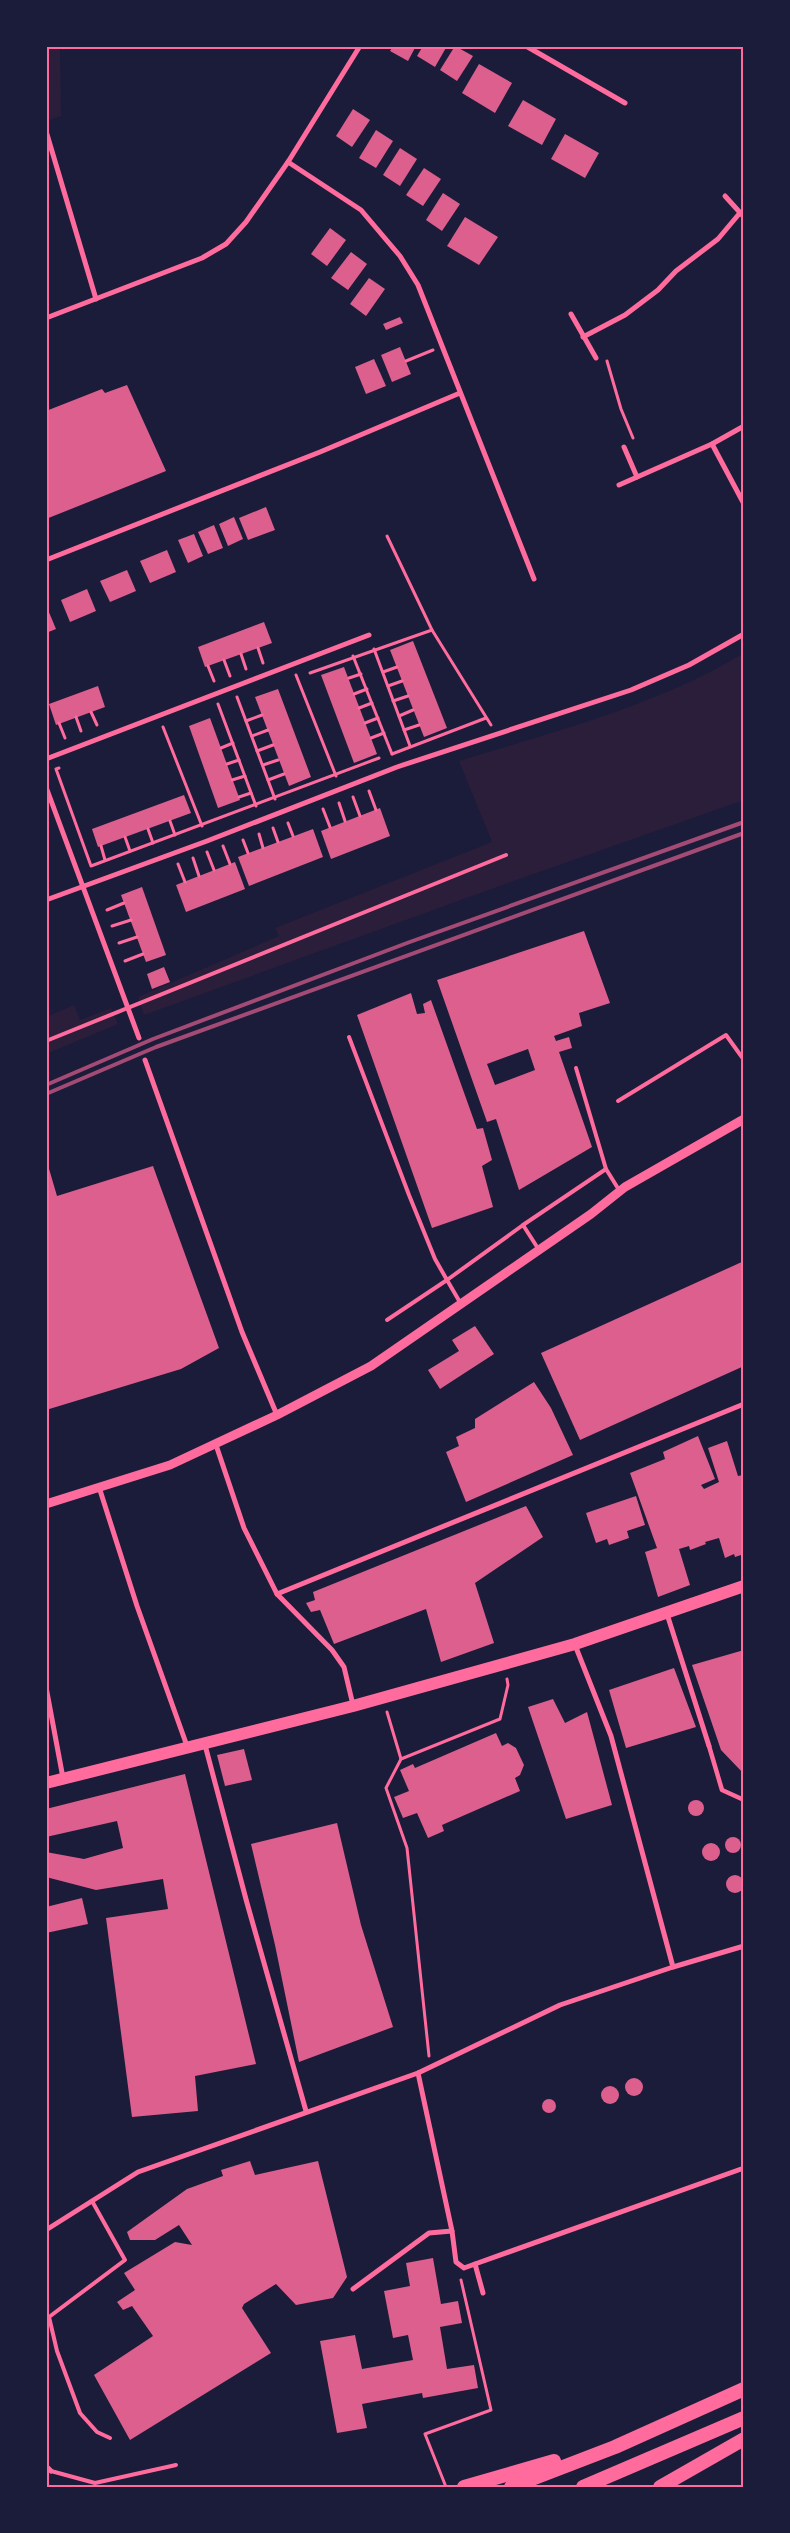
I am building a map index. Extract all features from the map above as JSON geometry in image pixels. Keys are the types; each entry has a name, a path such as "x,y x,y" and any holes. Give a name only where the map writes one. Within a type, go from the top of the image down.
{"highway":[{"path":"511,2487 640,2436 744,2389"},
{"path":"583,2487 744,2418"},
{"path":"464,2487 640,2436"},
{"path":"660,2487 744,2439"}],"main road":[{"path":"46,1783 187,1746 353,1706 502,1665 575,1644 744,1586"}],"street":[{"path":"46,318 202,258 226,244 246,222 288,162 360,46"},
{"path":"526,46 626,103"},
{"path":"46,131 96,299"},
{"path":"288,162 361,210 400,256 418,285 534,579"},
{"path":"584,336 626,315 658,290 676,271 718,239 742,216 725,196"},
{"path":"571,314 596,358"},
{"path":"46,560 320,452 460,393"},
{"path":"619,485 712,444 744,426"},
{"path":"712,444 744,504"},
{"path":"624,447 638,477"},
{"path":"46,900 207,841 415,760 631,690 689,665 744,634"},
{"path":"46,759 159,714 369,635"},
{"path":"46,788 139,1038"},
{"path":"146,1060 242,1332 277,1415"},
{"path":"46,1504 170,1465 277,1415 371,1366 620,1192 744,1119"},
{"path":"277,1594 744,1404"},
{"path":"216,1444 244,1528 277,1594 332,1650 344,1667 353,1706"},
{"path":"99,1487 137,1606 187,1746"},
{"path":"666,1614 722,1790 744,1800"},
{"path":"575,1644 611,1736 673,1967"},
{"path":"46,1687 64,1779"},
{"path":"204,1742 306,2111"},
{"path":"46,2230 138,2172 306,2111 418,2073 560,2005 673,1967 744,1946"},
{"path":"418,2073 452,2231 456,2262 464,2268 744,2168"},
{"path":"353,2289 429,2233 452,2231"},
{"path":"475,2264 483,2292"},
{"path":"46,2466 51,2470"}],"lane":[{"path":"46,1041 506,855"},
{"path":"618,1102 726,1035 744,1060"},
{"path":"349,1037 435,1259 462,1304"},
{"path":"576,1068 606,1169 620,1192"},
{"path":"387,1320 606,1169"},
{"path":"523,1225 539,1250"},
{"path":"92,2201 126,2260 49,2317 57,2351 80,2413 97,2432 110,2438"},
{"path":"51,2470 95,2482 176,2464"}],"path":[{"path":"406,361 442,346"},
{"path":"596,358 604,354 612,373 621,409 634,442 624,447"},
{"path":"387,536 432,630 496,734"},
{"path":"289,681 374,649 432,630"},
{"path":"369,635 415,760"},
{"path":"348,644 397,767"},
{"path":"258,648 263,663"},
{"path":"241,654 246,669"},
{"path":"224,660 230,676"},
{"path":"292,665 341,789"},
{"path":"208,666 214,681"},
{"path":"383,672 397,667"},
{"path":"349,678 361,674"},
{"path":"388,686 402,681"},
{"path":"234,687 280,812"},
{"path":"354,694 367,690"},
{"path":"215,694 261,820"},
{"path":"232,702 247,696"},
{"path":"393,701 408,696"},
{"path":"359,708 372,703"},
{"path":"210,710 226,704"},
{"path":"399,716 413,710"},
{"path":"91,712 97,725"},
{"path":"159,714 207,841"},
{"path":"246,721 262,715"},
{"path":"76,717 81,731"},
{"path":"365,723 378,718"},
{"path":"65,766 56,769 91,866 486,718"},
{"path":"59,724 65,738"},
{"path":"155,731 173,724"},
{"path":"404,730 419,725"},
{"path":"252,736 268,730"},
{"path":"371,738 384,733"},
{"path":"221,748 233,744"},
{"path":"257,751 273,745"},
{"path":"227,764 239,760"},
{"path":"263,765 278,760"},
{"path":"268,780 284,774"},
{"path":"232,780 245,776"},
{"path":"314,812 378,788"},
{"path":"369,791 376,810"},
{"path":"239,797 251,793"},
{"path":"353,797 360,816"},
{"path":"338,803 345,821"},
{"path":"323,808 330,827"},
{"path":"236,841 296,818"},
{"path":"170,821 175,835"},
{"path":"287,822 293,836"},
{"path":"273,827 278,842"},
{"path":"148,829 153,843"},
{"path":"258,833 263,848"},
{"path":"125,837 130,851"},
{"path":"243,838 248,853"},
{"path":"169,866 230,843"},
{"path":"101,846 105,860"},
{"path":"223,846 230,864"},
{"path":"207,852 214,870"},
{"path":"193,857 199,876"},
{"path":"178,863 185,882"},
{"path":"103,901 128,970"},
{"path":"107,910 124,903"},
{"path":"112,926 130,920"},
{"path":"119,943 137,937"},
{"path":"125,961 143,954"},
{"path":"432,2066 426,2044 407,1848 386,1788 401,1759 500,1719 508,1685 502,1665"},
{"path":"400,1693 404,1706 387,1712 401,1759"},
{"path":"446,2487 425,2434 491,2410 456,2262"}],"shaded area":[{"path":"46,46 60,46 61,116 46,121"},
{"path":"744,653 744,800 144,1015 138,997 279,936 275,928 492,842 459,761 569,728 641,703 710,672"},
{"path":"74,1005 80,1020 111,1008 118,1024 46,1054 46,1017"}],"building":[{"path":"393,46 416,46 408,61 390,51"},
{"path":"423,46 447,46 435,67 417,56"},
{"path":"455,46 473,56 457,81 440,70"},
{"path":"479,64 512,83 495,113 462,93"},
{"path":"523,100 556,119 542,145 508,126"},
{"path":"353,109 370,120 352,147 336,136"},
{"path":"376,130 393,141 376,168 359,158"},
{"path":"565,134 599,153 585,178 551,159"},
{"path":"400,148 417,159 400,186 383,175"},
{"path":"424,168 441,179 423,206 406,195"},
{"path":"443,193 460,204 442,231 426,220"},
{"path":"465,217 498,237 479,265 447,246"},
{"path":"330,228 346,240 327,266 311,254"},
{"path":"351,252 367,264 348,290 331,278"},
{"path":"369,278 385,289 366,316 350,304"},
{"path":"400,317 403,323 386,330 383,324"},
{"path":"400,347 411,374 392,382 381,355"},
{"path":"374,359 386,386 366,394 355,367"},
{"path":"127,385 166,471 46,519 46,411 102,389 105,393"},
{"path":"266,507 275,530 248,540 239,518"},
{"path":"234,517 243,539 228,546 219,524"},
{"path":"214,525 223,548 208,554 198,532"},
{"path":"194,534 203,556 188,563 178,540"},
{"path":"167,550 176,572 150,583 140,561"},
{"path":"127,570 136,591 110,602 100,581"},
{"path":"87,589 96,611 70,622 61,600"},
{"path":"46,605 56,629 46,633"},
{"path":"264,622 272,643 205,667 198,647"},
{"path":"413,641 447,728 424,737 390,650"},
{"path":"344,667 377,754 354,763 321,675"},
{"path":"98,686 105,707 56,725 49,704"},
{"path":"278,689 311,777 289,786 255,697"},
{"path":"210,718 240,800 218,808 189,726"},
{"path":"184,795 191,813 98,847 92,829"},
{"path":"380,808 390,836 331,859 321,831"},
{"path":"313,829 323,857 249,886 238,857"},
{"path":"235,862 245,889 186,912 176,885"},
{"path":"142,887 166,955 146,962 121,895"},
{"path":"584,931 610,1003 579,1013 582,1026 554,1036 556,1041 569,1037 572,1048 559,1052 592,1147 519,1190 496,1119 487,1122 437,980","holes":["528,1049 535,1070 495,1085 487,1064"]},
{"path":"164,967 170,982 152,989 147,974"},
{"path":"411,993 417,1014 425,1013 423,1004 431,1000 477,1129 483,1128 492,1160 482,1166 493,1207 432,1228 357,1015"},
{"path":"47,1162 57,1196 153,1166 219,1348 181,1369 46,1410"},
{"path":"744,1261 744,1366 580,1440 541,1353"},
{"path":"475,1326 494,1354 440,1389 428,1370 459,1351 452,1340"},
{"path":"534,1382 551,1408 573,1455 466,1502 446,1452 459,1446 456,1437 475,1428 475,1419"},
{"path":"698,1436 715,1479 701,1485 704,1489 719,1482 708,1448 727,1441 738,1476 743,1475 744,1554 735,1557 734,1554 725,1558 719,1538 705,1542 706,1544 690,1550 689,1546 679,1549 690,1585 658,1597 645,1552 657,1548 630,1473 665,1459 663,1452"},
{"path":"636,1496 645,1525 627,1531 629,1538 609,1545 607,1539 596,1543 586,1513"},
{"path":"526,1506 543,1537 475,1583 494,1643 441,1662 426,1609 334,1644 320,1610 311,1612 306,1603 315,1600 313,1592"},
{"path":"744,1650 744,1774 721,1750 692,1665"},
{"path":"674,1668 696,1727 626,1748 609,1690"},
{"path":"553,1699 565,1723 587,1712 612,1805 566,1819 528,1707"},
{"path":"496,1733 502,1746 508,1743 516,1748 524,1765 520,1775 515,1778 520,1791 442,1825 444,1831 428,1838 417,1813 403,1818 394,1797 409,1791 400,1770 413,1764 415,1768"},
{"path":"244,1749 252,1780 225,1786 217,1755"},
{"path":"185,1774 256,2064 195,2076 198,2111 132,2117 106,1918 168,1909 163,1879 96,1890 46,1877 46,1852 84,1859 123,1848 117,1821 46,1837 46,1809"},
{"path":"696,1800 702,1802 704,1808 702,1814 696,1816 690,1814 688,1808 690,1802"},
{"path":"337,1823 361,1925 393,2027 299,2062 275,1945 251,1844"},
{"path":"733,1837 739,1839 741,1845 739,1851 733,1853 727,1851 725,1845 727,1839"},
{"path":"707,1843 715,1843 720,1848 718,1859 707,1861 702,1856 702,1848"},
{"path":"735,1875 741,1878 744,1884 741,1890 735,1893 729,1890 726,1884 729,1878"},
{"path":"82,1898 88,1924 46,1933 46,1907"},
{"path":"630,2078 638,2078 643,2083 641,2094 630,2096 625,2091 625,2083"},
{"path":"606,2086 614,2086 619,2091 617,2102 606,2104 601,2099 601,2091"},
{"path":"546,2099 552,2099 556,2106 552,2113 546,2113 542,2109 542,2103"},
{"path":"250,2161 255,2175 318,2161 347,2277 333,2298 296,2305 276,2284 244,2304 242,2308 271,2353 130,2440 94,2375 153,2336 132,2306 123,2310 117,2302 135,2290 124,2273 175,2242 192,2245 179,2225 155,2240 130,2240 127,2232 187,2189 223,2176 221,2170"},
{"path":"433,2258 441,2304 458,2301 462,2323 440,2327 447,2369 474,2365 478,2388 423,2398 422,2393 362,2404 367,2428 337,2433 320,2341 355,2335 362,2369 413,2360 408,2335 393,2338 384,2291 410,2286 406,2263"}],"railway":[{"path":"46,1085 153,1039 407,943 744,822"},
{"path":"46,1094 156,1047 744,833"}]}
